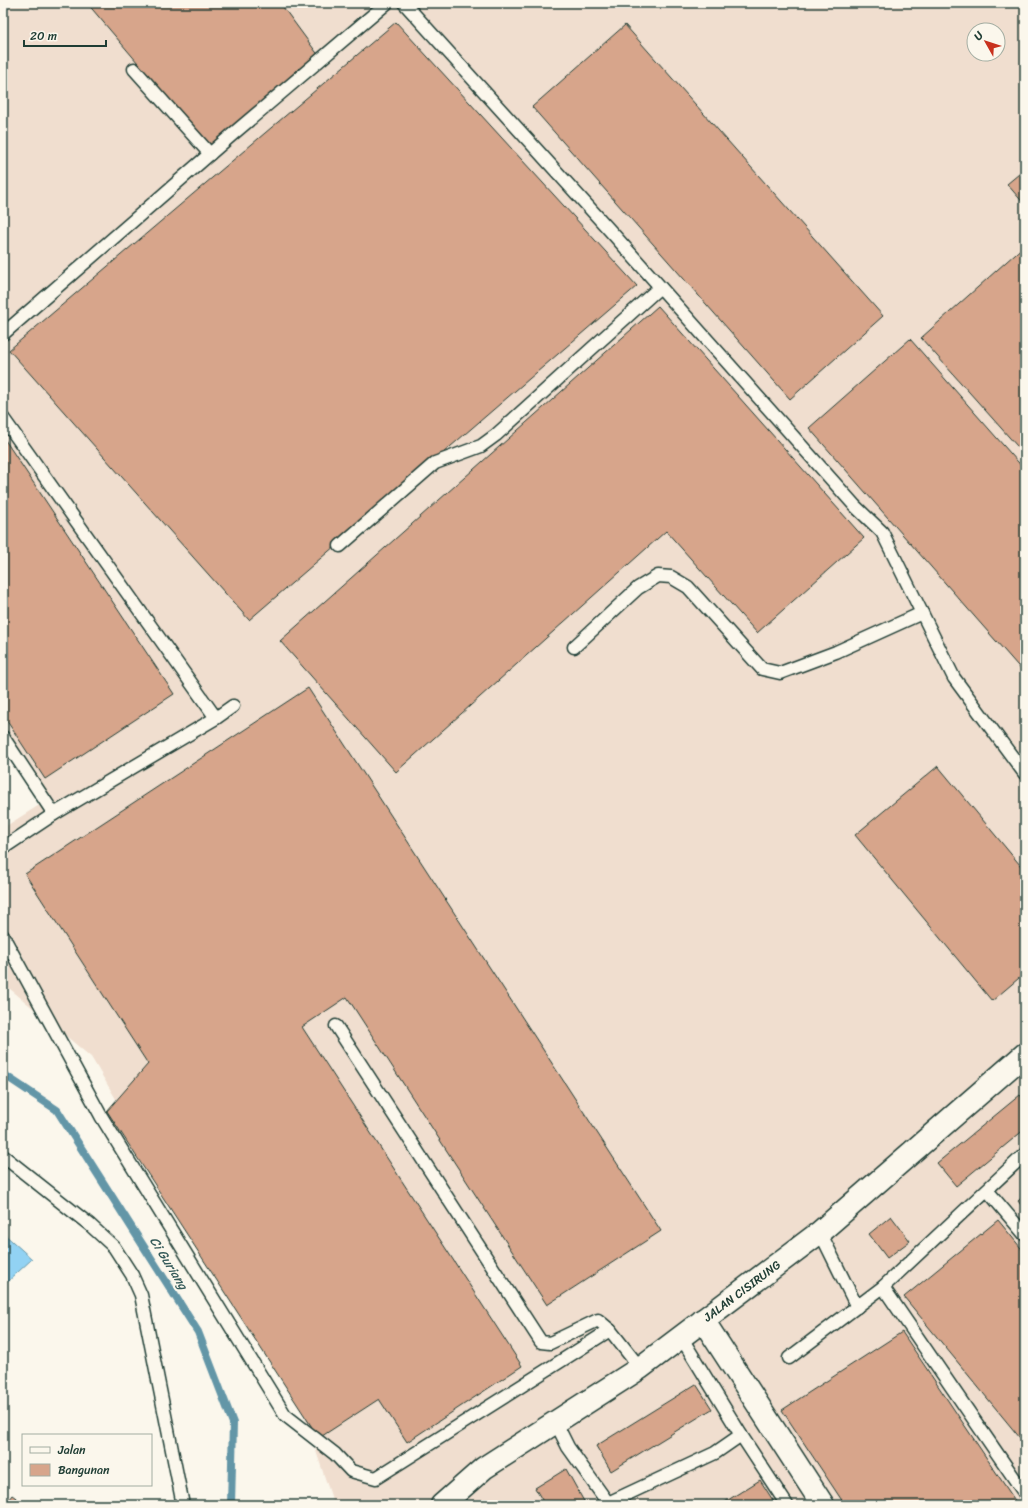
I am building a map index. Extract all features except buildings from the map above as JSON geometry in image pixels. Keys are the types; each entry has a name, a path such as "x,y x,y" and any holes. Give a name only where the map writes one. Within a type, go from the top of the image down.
{"main road":[{"name":"JALAN CISIRUNG","path":"442,1505 484,1468 555,1421 640,1368 820,1232 1025,1054"},
{"path":"703,1320 823,1505"}],"lane":[{"path":"3,334 387,3"},
{"path":"404,3 515,124 855,506 882,532 954,678 1025,774"},
{"path":"134,70 210,154"},
{"path":"340,546 435,463 482,446 496,435 660,287"},
{"path":"3,418 216,718"},
{"path":"574,647 638,588 658,576 671,577 688,587 762,669 780,673 836,652 922,613"},
{"path":"3,848 54,814 216,718 233,706"},
{"path":"3,737 54,814"},
{"path":"3,936 101,1116 285,1415 317,1442 336,1454 351,1471 376,1478 610,1330"},
{"path":"336,1026 541,1342 550,1343 598,1320 610,1330 640,1368"},
{"path":"789,1358 883,1288 1025,1154"},
{"path":"3,1156 95,1229 114,1247 132,1275 141,1294 183,1505"},
{"path":"987,1190 1025,1235"},
{"path":"820,1232 857,1307"},
{"path":"883,1288 1025,1494"},
{"path":"681,1337 741,1435 787,1505"},
{"path":"555,1421 568,1447 608,1504 715,1454 741,1435"}],"shaded area":[{"path":"3,3 1025,3 1025,1505 334,1505 304,1415 91,1057 3,983 3,828 41,804 3,741"}],"water":[{"path":"3,1233 32,1259 3,1286"}],"waterway":[{"name":"Ci Guriang","path":"3,1074 57,1110 198,1332 233,1423 231,1505"}]}
